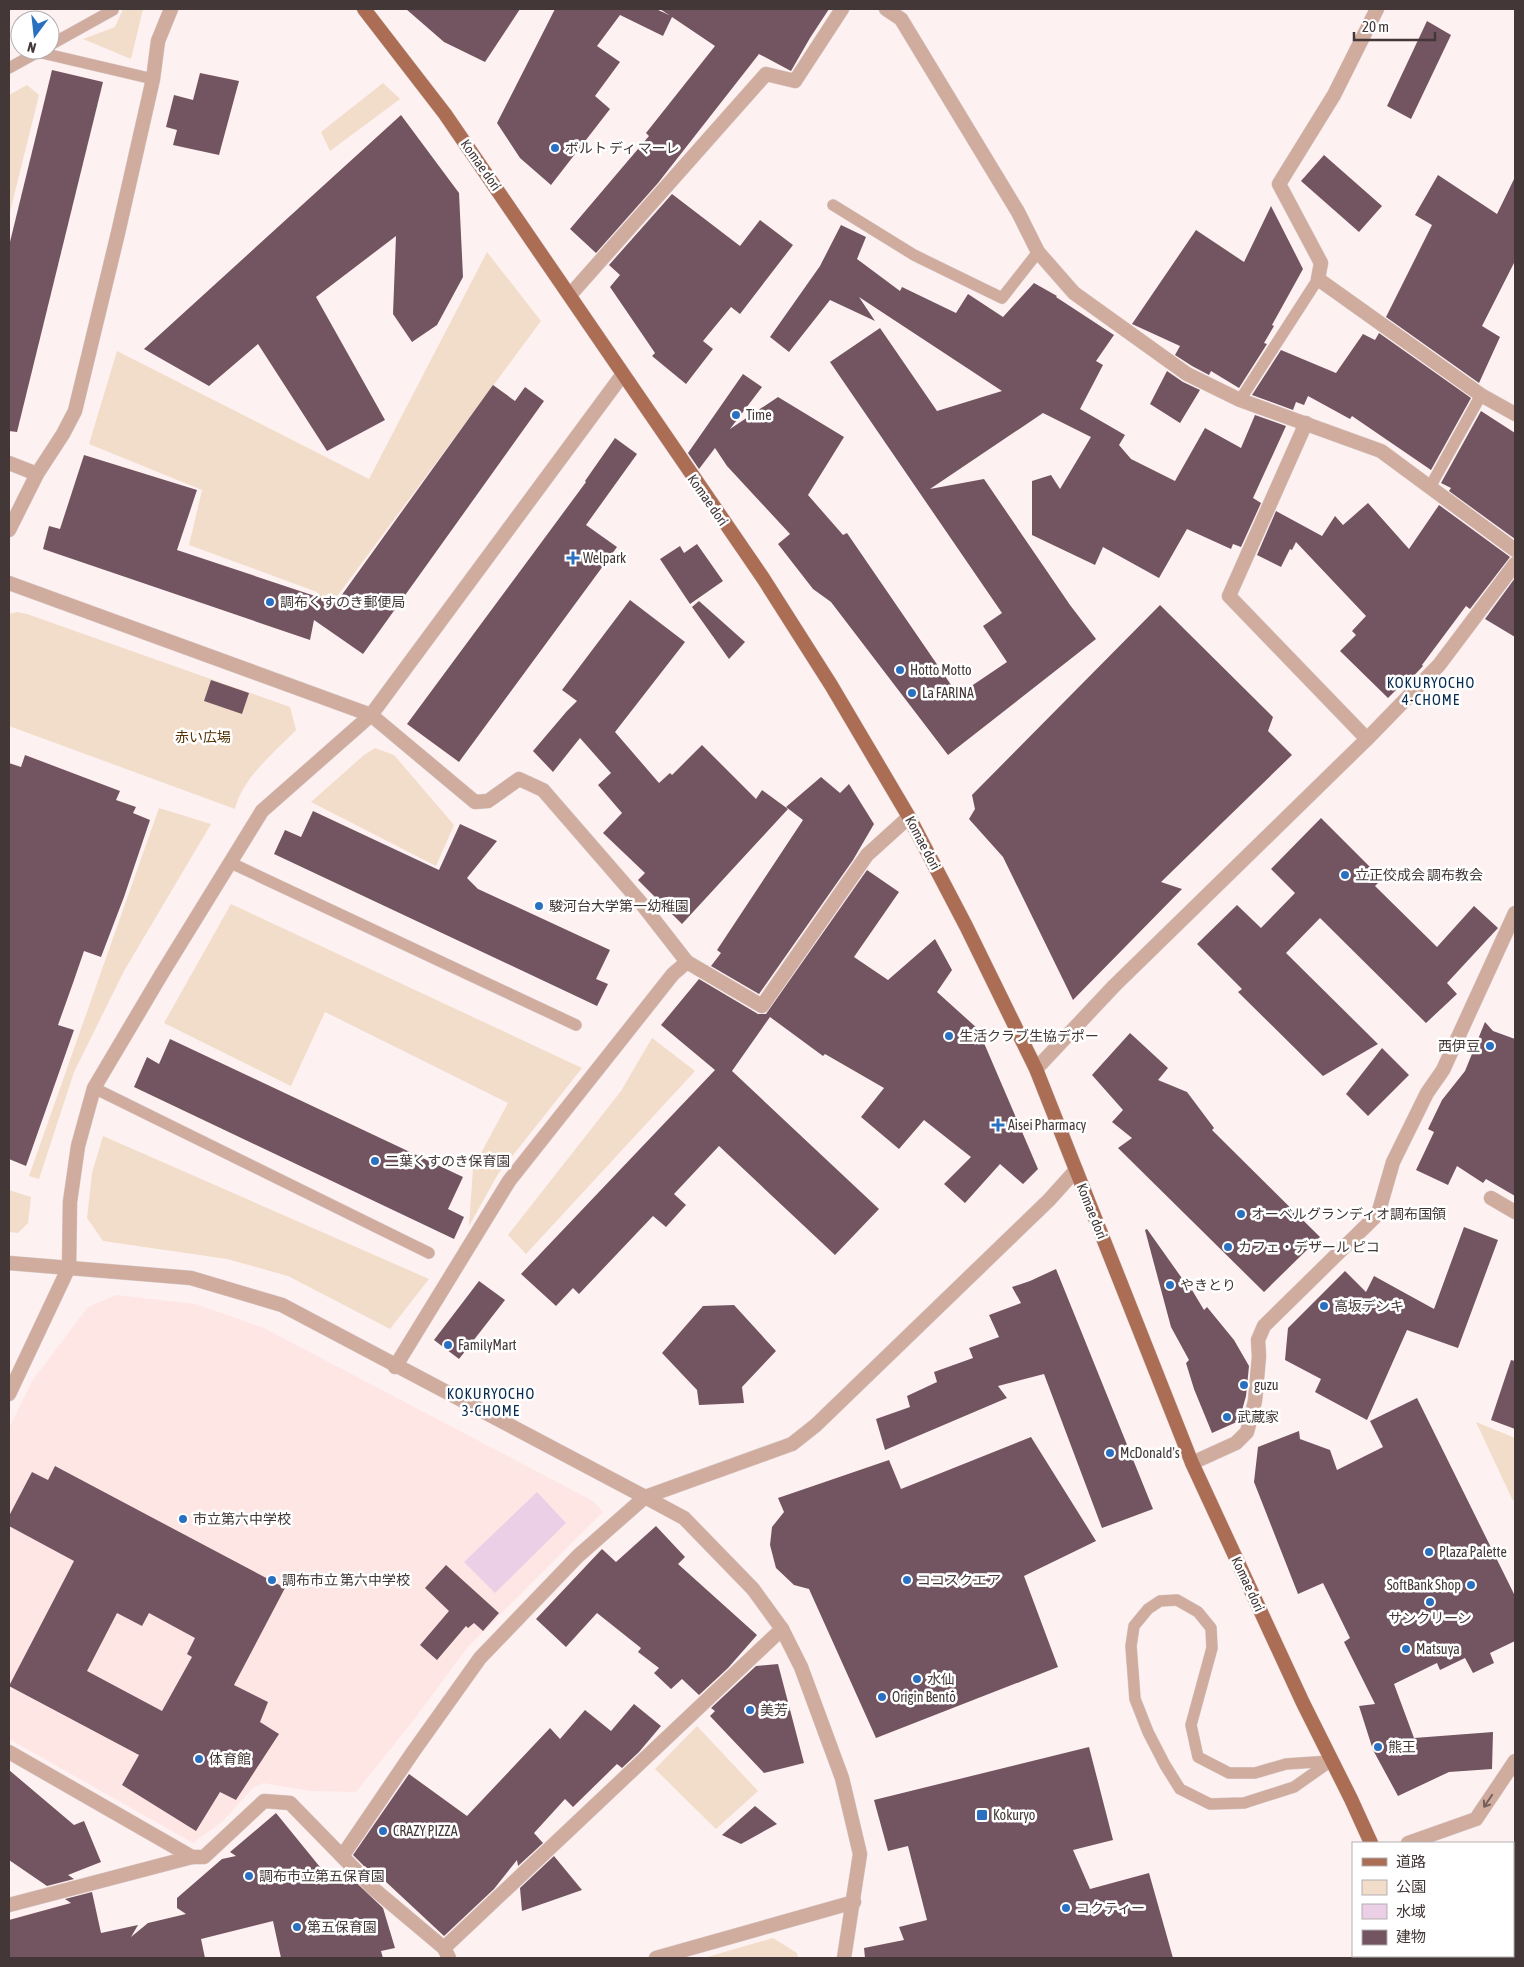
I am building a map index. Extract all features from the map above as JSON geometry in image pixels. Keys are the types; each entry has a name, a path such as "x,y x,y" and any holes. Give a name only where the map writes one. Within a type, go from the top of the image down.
{"main road":[{"name":"Komae dori","path":"364,9 445,114 768,587 831,685 909,817 966,926 1036,1069 1192,1462 1303,1703 1371,1842"}],"street":[{"path":"9,530 36,474 63,434 75,411 118,234 152,79 158,42 171,9"},
{"path":"570,295 766,74 796,81 842,9"},
{"path":"886,9 901,19 1018,212 1038,252 1074,292 1187,374 1240,400 1381,451 1515,550"},
{"path":"1377,9 1334,95 1279,184 1321,263 1318,279 1481,396 1515,414"},
{"path":"9,1394 68,1267 71,1192 78,1146 94,1088 262,811 371,715 623,374"},
{"path":"1306,423 1229,596 1368,739"},
{"path":"9,463 36,474"},
{"path":"1036,1069 1114,986 1368,739 1439,666 1515,564"},
{"path":"9,582 371,715 475,802 488,801 519,779 543,790 641,903 687,962 762,1006 867,854 909,817"},
{"path":"1192,1462 1236,1443 1247,1432 1255,1401 1259,1356 1258,1340 1264,1326 1378,1214 1393,1162 1426,1093 1443,1070 1515,913"},
{"path":"395,1367 509,1181 674,974 687,962"},
{"path":"343,1855 480,1658 578,1556 645,1497 792,1444 816,1425 1049,1200 1076,1170"},
{"path":"1491,1198 1515,1212"},
{"path":"9,1262 190,1278 282,1305 395,1367 684,1518 753,1589 782,1629 801,1667 842,1778 860,1854 844,1958"},
{"path":"9,1905 192,1857 204,1856 264,1801 290,1803 343,1855 375,1890 446,1953 782,1629"},
{"path":"9,1752 192,1857"},
{"path":"1411,1842 1476,1820 1515,1761"},
{"path":"656,1958 854,1902"}],"lane":[{"path":"60,40 114,10"},
{"path":"60,56 152,79"},
{"path":"9,68 23,60"},
{"path":"833,205 914,255 1002,298 1038,252"},
{"path":"1240,400 1318,279"},
{"path":"1430,487 1481,396"},
{"path":"231,863 576,1026"},
{"path":"94,1088 429,1253"},
{"path":"1177,1600 1198,1612 1211,1628 1212,1648 1191,1725 1198,1757 1228,1773 1255,1773 1286,1764 1331,1761 1294,1787 1244,1803 1210,1804 1180,1789 1156,1749 1135,1699 1130,1646 1134,1626 1148,1609 1160,1601 1177,1600"}],"shaded area":[{"name":"調布市立 第六中学校","path":"116,1295 196,1304 264,1328 593,1501 603,1512 467,1648 413,1721 356,1792 310,1791 263,1783 253,1788 223,1821 193,1843 9,1739 9,1428 32,1381 88,1307"}],"green space":[{"path":"123,9 143,9 131,59 83,39 115,27"},
{"path":"383,83 400,99 330,151 321,132"},
{"path":"27,85 39,95 9,216 9,95"},
{"path":"487,252 541,321 327,610 315,607 317,592 189,545 202,490 89,444 117,351 369,479"},
{"name":"赤い広場","path":"17,612 290,707 296,730 252,776 239,797 235,809 9,726 9,614"},
{"path":"375,748 394,755 454,825 436,866 311,802 364,755"},
{"path":"159,808 211,824 124,971 74,1072 39,1179 29,1176"},
{"path":"231,904 582,1068 498,1174 469,1226 473,1168 508,1103 325,1012 291,1086 164,1023"},
{"path":"652,1038 695,1071 526,1254 508,1235 621,1091"},
{"path":"103,1136 429,1279 390,1329 288,1276 227,1259 103,1241 87,1218 92,1173"},
{"path":"9,1190 31,1197 28,1223 18,1233 9,1232"},
{"path":"1476,1422 1515,1438 1515,1496 1513,1501"},
{"path":"697,1726 758,1791 716,1829 655,1769"},
{"path":"773,1938 797,1953 798,1958 704,1958"}],"water":[{"path":"537,1492 566,1523 495,1593 464,1562"}],"building":[{"path":"406,9 520,9 485,62 444,42"},
{"path":"555,9 656,9 669,15 660,9 829,9 791,71 759,54 658,183 596,253 570,229 649,136 646,133 715,46 672,17 663,36 620,15 597,46 620,62 595,96 610,109 551,185 520,158 497,123"},
{"path":"1427,21 1451,35 1411,119 1387,106"},
{"path":"52,70 103,82 17,432 9,431 9,246"},
{"path":"200,73 239,81 219,155 173,145 177,130 166,127 174,95 193,100"},
{"path":"401,115 459,193 463,277 437,325 412,342 393,314 396,236 316,297 385,420 327,451 258,344 209,386 144,349"},
{"path":"1324,155 1382,206 1359,232 1301,181"},
{"path":"1438,175 1497,214 1515,177 1515,261 1482,326 1500,337 1479,383 1386,317 1432,225 1415,215"},
{"path":"672,194 740,246 760,220 793,245 740,314 731,307 703,341 713,349 686,384 652,356 655,353 610,287 620,275 609,265"},
{"path":"1271,206 1303,269 1272,325 1274,326 1264,343 1267,344 1239,388 1211,371 1209,375 1175,355 1180,346 1132,324 1196,230 1244,262"},
{"path":"841,225 866,237 857,259 900,291 902,287 956,313 968,294 1003,317 1034,283 1057,296 1114,335 1096,361 1103,365 1080,409 1125,435 1119,445 1131,459 1175,481 1205,428 1241,448 1255,415 1286,426 1253,498 1261,503 1241,547 1233,544 1231,549 1187,529 1159,578 1103,547 1095,565 1032,535 1032,481 1051,475 1060,489 1091,437 1043,413 930,489 984,479 1070,605 1096,639 948,755 831,602 813,589 778,544 790,534 727,466 715,448 699,469 688,453 743,374 762,387 730,429 778,397 844,437 808,495 843,535 847,533 958,695 1007,662 983,626 1002,613 830,362 880,328 937,411 1002,391 859,297 875,321 830,300 789,352 770,337 820,266"},
{"path":"1379,333 1471,398 1431,470 1352,416 1350,419 1308,396 1304,405 1296,402 1293,410 1252,395 1281,350 1336,373 1363,334 1375,340"},
{"path":"1167,371 1183,382 1200,390 1180,423 1150,404"},
{"path":"493,385 515,401 525,387 544,401 363,654 314,620 310,640 43,549 49,526 60,529 84,455 197,490 177,550 336,603"},
{"path":"1481,411 1515,433 1515,539 1449,491 1451,488 1441,483"},
{"path":"615,438 637,454 586,525 617,547 459,762 407,724 586,482"},
{"path":"1368,503 1409,549 1439,505 1510,557 1470,609 1466,606 1423,666 1407,683 1405,681 1388,698 1340,651 1356,635 1352,631 1366,616 1296,542 1292,550 1290,549 1281,567 1257,555 1276,511 1322,536 1335,516 1343,525"},
{"path":"697,544 723,581 690,604 660,559 680,546 684,553"},
{"path":"1515,578 1515,637 1485,619"},
{"path":"630,600 685,642 615,732 659,783 670,773 672,775 702,745 756,799 762,790 788,809 682,924 638,880 645,873 603,833 622,813 598,785 611,773 580,738 553,772 533,751 577,701 562,690"},
{"path":"699,601 745,642 729,659 692,607"},
{"path":"1160,605 1273,717 1268,731 1292,755 1161,882 1182,889 1073,1000 1003,857 969,819 975,809 972,795"},
{"path":"211,680 249,693 242,714 204,701"},
{"path":"25,755 120,791 116,800 136,807 133,813 150,820 101,957 84,951 58,1025 74,1030 26,1166 9,1159 9,763 21,767"},
{"path":"821,777 840,793 849,784 874,824 853,860 759,994 711,966 721,953 717,950 803,820 786,807"},
{"path":"313,811 439,870 460,824 497,841 467,878 478,889 610,950 596,979 608,984 597,1006 274,854 285,830 301,837"},
{"path":"1321,818 1382,879 1375,886 1437,947 1474,906 1498,928 1447,983 1457,994 1426,1023 1320,918 1286,953 1378,1044 1323,1076 1238,992 1242,989 1197,944 1237,905 1261,928 1295,893 1271,869"},
{"path":"867,870 899,892 854,957 888,980 935,939 952,970 937,992 978,1029 1038,1169 1023,1184 1000,1164 965,1203 944,1184 971,1157 924,1120 899,1149 861,1117 884,1088 825,1054 823,1056 770,1017 732,1071 879,1209 835,1255 719,1146 674,1194 686,1205 666,1227 653,1216 579,1294 573,1288 556,1306 521,1274 715,1070 661,1025 699,979 758,1014 766,1014"},
{"path":"1485,1022 1493,1031 1515,1039 1515,1196 1486,1179 1483,1183 1457,1166 1448,1185 1416,1170 1434,1132 1428,1129 1442,1100 1465,1071"},
{"path":"1130,1033 1168,1068 1158,1080 1187,1092 1214,1128 1212,1130 1320,1237 1264,1292 1118,1148 1132,1138 1112,1122 1123,1110 1092,1075"},
{"path":"170,1039 463,1177 448,1209 464,1217 454,1239 134,1087 147,1057 159,1064"},
{"path":"1382,1048 1409,1075 1368,1116 1346,1094"},
{"path":"1464,1227 1498,1240 1458,1348 1407,1330 1367,1420 1315,1392 1321,1379 1285,1360 1288,1328 1345,1271 1366,1292 1374,1276 1434,1309"},
{"path":"1147,1229 1192,1290 1204,1310 1207,1307 1234,1340 1249,1366 1246,1396 1239,1421 1212,1433 1194,1389 1186,1363 1189,1360 1171,1327 1145,1230"},
{"path":"1056,1269 1153,1509 1102,1528 1044,1374 998,1386 1007,1398 885,1450 876,1419 910,1407 907,1396 937,1382 934,1372 973,1358 969,1348 999,1337 989,1315 1021,1303 1012,1287"},
{"path":"479,1281 505,1300 459,1359 434,1340"},
{"path":"734,1305 776,1351 742,1387 744,1403 699,1405 697,1390 662,1353 703,1306"},
{"path":"1511,1360 1515,1361 1515,1429 1491,1420"},
{"path":"1417,1398 1515,1596 1515,1641 1490,1653 1494,1663 1473,1673 1465,1658 1440,1670 1437,1663 1394,1684 1414,1738 1493,1732 1492,1769 1449,1772 1398,1796 1373,1750 1359,1706 1375,1704 1344,1642 1350,1638 1323,1583 1298,1594 1254,1482 1258,1447 1299,1431 1300,1439 1330,1450 1337,1470 1383,1447 1370,1421"},
{"name":"ココスクエア","path":"1031,1437 1096,1541 1024,1576 1058,1667 876,1738 809,1589 794,1585 776,1568 770,1545 772,1527 784,1512 778,1498 889,1460 901,1489"},
{"path":"55,1466 285,1588 234,1685 268,1702 260,1722 279,1734 236,1800 220,1792 196,1831 122,1785 139,1755 9,1686 74,1561 9,1526 9,1516 32,1472 48,1480","holes":["117,1613 142,1626 149,1613 195,1638 187,1654 192,1657 162,1711 87,1671"]},
{"path":"656,1526 685,1557 678,1564 757,1635 728,1668 699,1695 682,1679 671,1689 654,1673 659,1668 638,1652 641,1648 597,1613 566,1647 536,1619 602,1549 616,1562"},
{"path":"446,1565 499,1613 483,1631 474,1623 468,1628 466,1626 437,1660 420,1645 449,1611 425,1588"},
{"path":"778,1664 804,1763 764,1773 710,1716 715,1711 711,1708 756,1666"},
{"path":"634,1704 661,1726 639,1752 622,1768 617,1764 573,1807 565,1799 534,1833 543,1843 518,1866 517,1860 494,1889 444,1936 370,1867 373,1875 353,1855 409,1774 467,1816 550,1728 560,1739 585,1710 611,1731"},
{"path":"1089,1747 1113,1840 1073,1850 1090,1889 1149,1873 1173,1958 865,1958 864,1948 904,1940 899,1927 927,1920 908,1846 888,1851 874,1800"},
{"path":"9,1770 74,1825 84,1821 101,1862 68,1875 74,1879 47,1886 9,1860"},
{"path":"755,1806 777,1824 741,1844 722,1835"},
{"path":"276,1813 333,1883 342,1869 383,1908 395,1948 381,1951 383,1958 281,1958 273,1921 201,1939 205,1958 9,1958 9,1920 71,1903 65,1899 92,1892 101,1933 138,1925 131,1937 148,1923 186,1914 177,1908 177,1898 222,1859 236,1856 230,1852"},
{"path":"554,1856 582,1890 522,1911 520,1888"}],"place":[{"name":"ボルト ディ マーレ","path":"555,148"},
{"name":"Time","path":"736,415"},
{"name":"Welpark","path":"573,558"},
{"name":"調布くすのき郵便局","path":"270,602"},
{"name":"Hotto Motto","path":"900,670"},
{"name":"La FARINA","path":"912,693"},
{"name":"立正佼成会 調布教会","path":"1345,875"},
{"name":"駿河台大学第一幼稚園","path":"539,906"},
{"name":"生活クラブ生協デポー","path":"949,1036"},
{"name":"西伊豆","path":"1490,1046"},
{"name":"Aisei Pharmacy","path":"998,1125"},
{"name":"二葉くすのき保育園","path":"375,1161"},
{"name":"オーベルグランディオ調布国領","path":"1241,1214"},
{"name":"カフェ・デザール ピコ","path":"1228,1247"},
{"name":"やきとり","path":"1170,1285"},
{"name":"高坂デンキ","path":"1324,1306"},
{"name":"FamilyMart","path":"448,1345"},
{"name":"guzu","path":"1244,1385"},
{"name":"武蔵家","path":"1227,1417"},
{"name":"McDonald's","path":"1110,1453"},
{"name":"市立第六中学校","path":"183,1519"},
{"name":"Plaza Palette","path":"1429,1552"},
{"name":"調布市立 第六中学校","path":"272,1580"},
{"name":"ココスクエア","path":"907,1580"},
{"name":"SoftBank Shop","path":"1471,1585"},
{"name":"サンクリーン","path":"1430,1602"},
{"name":"Matsuya","path":"1406,1649"},
{"name":"水仙","path":"917,1679"},
{"name":"Origin Bentō","path":"882,1697"},
{"name":"美芳","path":"750,1710"},
{"name":"熊王","path":"1378,1747"},
{"name":"体育館","path":"199,1759"},
{"name":"Kokuryo","path":"982,1815"},
{"name":"CRAZY PIZZA","path":"383,1831"},
{"name":"調布市立第五保育園","path":"249,1876"},
{"name":"コクティー","path":"1066,1908"},
{"name":"第五保育園","path":"297,1927"}],"district":[{"name":"KOKURYOCHO 4-CHOME","path":"1431,690"},
{"name":"KOKURYOCHO 3-CHOME","path":"491,1402"}]}
